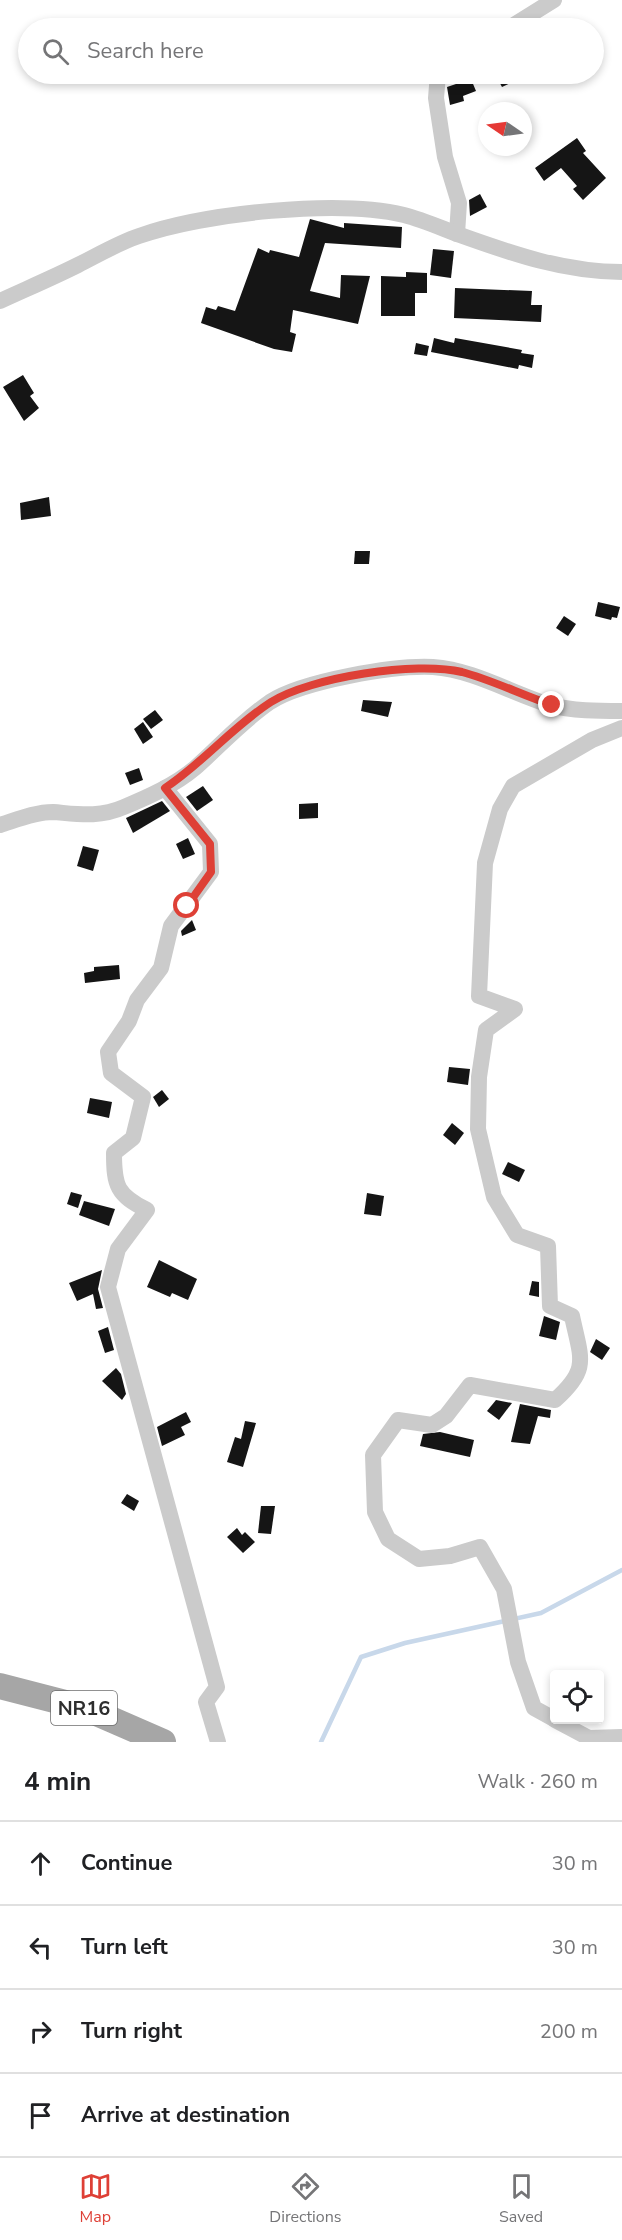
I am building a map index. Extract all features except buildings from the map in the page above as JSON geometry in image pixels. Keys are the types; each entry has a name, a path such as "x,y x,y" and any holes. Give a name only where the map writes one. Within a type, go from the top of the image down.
{"main road":[{"name":"NR16","path":"0,1686 85,1708 163,1742"}],"street":[{"path":"525,18 554,0"},
{"path":"437,84 436,98 446,157 459,203 457,234"},
{"path":"0,301 130,239 151,232 227,216 279,211 370,210 405,215 554,265 582,271 622,272"},
{"path":"0,825 42,813 89,816 121,809 165,788 194,769 230,732 273,701 319,683 405,668 434,667 463,673 552,705 622,711"},
{"path":"550,1716 534,1708 518,1662 504,1589 480,1547 450,1556 419,1559 388,1539 375,1512 373,1455 398,1420 432,1425 446,1416 470,1385 555,1400 574,1383 582,1362 573,1316 550,1306 548,1246 518,1235 494,1197 478,1129 478,1077 486,1030 515,1009 479,996 485,863 500,809 513,786 592,740 622,728"},
{"path":"165,788 210,844 211,872 171,926 161,968 137,1000 129,1021 108,1052 111,1073 142,1096 133,1138 114,1154 114,1182 127,1200 147,1210 118,1249 108,1287 218,1687 206,1702 218,1742"},
{"path":"564,1724 589,1738 622,1737"}],"waterway":[{"path":"321,1742 361,1657 405,1643 541,1613 622,1570"}],"route":[{"path":"187,906 211,872 210,844 165,788 194,769 230,732 273,701 319,683 405,668 434,667 463,673 552,705"}]}
